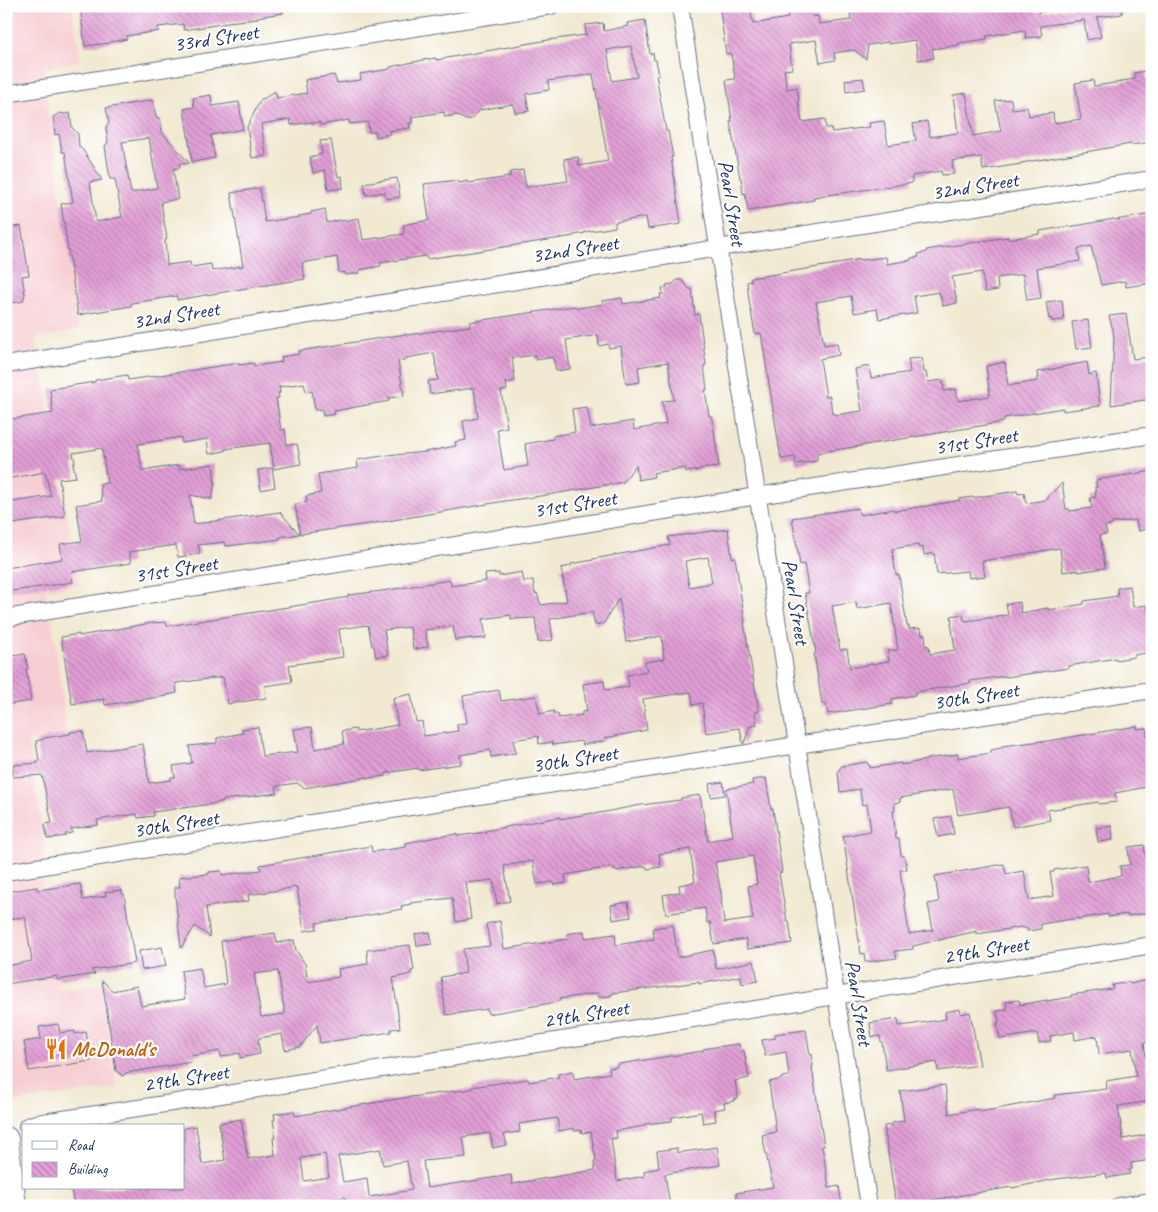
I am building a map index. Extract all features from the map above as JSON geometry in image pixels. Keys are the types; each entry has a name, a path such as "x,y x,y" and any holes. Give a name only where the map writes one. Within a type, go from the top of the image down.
{"main road":[{"path":"6,1138 14,1206"}],"street":[{"name":"33rd Street","path":"6,94 551,6"},
{"name":"Pearl Street","path":"680,6 869,1206"},
{"name":"32nd Street","path":"6,365 1152,179"},
{"name":"31st Street","path":"6,618 757,496 1152,435"},
{"name":"30th Street","path":"6,872 1152,690"},
{"name":"29th Street","path":"32,1124 1152,945"},
{"name":"29th Street","path":"6,1144 22,1129"},
{"path":"1119,1206 1152,1201"}],"shaded area":[{"path":"6,6 71,6 81,60 43,69 79,330 36,338 79,584 45,591 54,634 67,734 28,741 45,846 42,885 58,990 101,985 117,1088 6,1103"}],"building":[{"path":"80,6 283,6 283,13 257,17 257,19 227,22 184,30 183,24 158,27 159,31 126,36 127,39 110,43 85,46"},
{"path":"787,6 811,6 813,17 818,16 819,24 851,20 849,6 1037,6 1038,12 1081,6 1122,6 1122,14 1097,17 1101,37 1087,40 1084,20 1040,26 1042,36 1026,38 1025,30 986,36 987,39 932,49 934,58 918,60 915,40 868,45 866,59 854,50 834,53 835,60 820,63 816,40 789,44 792,69 784,70 787,89 797,87 802,122 825,119 826,128 831,128 832,132 870,127 869,123 884,121 888,145 916,141 913,124 927,121 930,137 958,133 953,95 966,93 973,136 1001,131 995,101 1011,99 1012,109 1027,107 1029,116 1053,113 1054,123 1081,119 1075,83 1093,80 1094,86 1122,82 1135,79 1134,73 1146,71 1147,79 1152,78 1152,142 983,170 981,157 952,161 954,174 942,175 941,171 912,176 912,183 814,197 814,200 748,211 745,193 743,194 730,121 732,121 726,80 735,79 731,53 726,54 720,10 750,7 753,24 788,18"},
{"path":"645,20 650,54 653,53 654,60 656,60 659,75 656,75 666,131 668,131 673,157 671,157 681,224 648,229 646,217 615,222 615,227 585,232 574,236 427,259 425,256 380,263 381,266 359,270 360,273 346,275 345,272 339,273 337,257 302,263 305,279 177,300 177,296 132,303 131,306 78,315 61,204 73,202 65,152 62,152 59,134 55,135 53,117 60,113 70,113 72,128 78,134 79,147 83,150 102,180 90,182 96,222 122,217 115,179 110,179 105,146 108,142 106,128 109,122 106,108 153,100 156,117 160,119 162,132 189,163 179,164 180,168 173,169 178,199 161,202 167,239 165,240 167,265 190,262 191,267 211,264 212,271 243,266 231,193 260,188 265,222 300,217 325,209 327,223 359,218 363,240 404,234 403,225 429,220 424,184 458,180 459,183 468,181 468,183 510,177 510,172 523,170 526,187 568,181 564,159 578,157 579,166 608,161 593,74 548,81 549,90 526,94 529,111 515,113 513,104 480,110 472,119 465,120 457,115 445,117 444,112 412,117 412,123 409,123 410,128 389,131 390,134 376,137 376,132 369,132 368,122 350,124 349,120 320,125 320,122 312,122 291,125 290,119 261,124 266,156 252,158 247,127 261,99 275,91 277,98 307,93 305,80 334,75 337,83 361,80 360,74 390,69 390,67 423,60 436,58 436,60 586,35 585,25 603,23 604,31 628,26 627,23","holes":["631,46 637,77 612,81 607,50","149,138 157,188 131,193 122,142"]},
{"path":"863,78 865,89 846,92 845,80"},
{"path":"211,95 212,106 239,102 243,129 211,135 215,158 192,162 184,109 194,107 193,98"},
{"path":"331,140 338,177 342,176 343,188 328,190 325,170 313,173 310,157 322,154 320,141"},
{"path":"397,178 400,197 386,199 385,192 366,195 364,183"},
{"path":"1152,214 1152,283 1126,287 1125,281 1101,285 1091,246 1078,249 1080,261 1037,268 1041,298 1027,300 1023,274 997,278 998,290 985,292 982,272 952,277 957,303 943,306 939,292 914,296 917,313 879,319 877,309 854,313 851,296 816,302 824,345 837,343 839,355 820,359 826,397 830,396 832,414 862,411 855,369 869,366 871,378 910,372 908,359 922,358 928,382 943,380 944,391 956,389 958,401 990,396 986,366 1005,362 1008,386 1037,381 1037,378 1039,378 1038,372 1087,362 1089,375 1096,373 1100,406 1063,411 1063,408 1004,418 1004,422 817,453 817,461 796,464 795,457 781,459 761,333 755,334 749,300 747,282 751,281 751,278 861,259 886,257 887,264 911,260 911,258 919,257 918,254 927,252 926,250 1040,234 1040,231"},
{"path":"21,226 29,275 22,276 25,294 23,301 6,304 6,228"},
{"path":"677,280 682,280 689,289 692,289 695,315 699,314 706,365 704,365 707,390 705,390 709,416 711,416 713,424 719,467 686,472 685,468 653,473 654,477 638,480 636,465 623,482 300,534 295,504 307,502 306,496 321,493 318,474 358,468 357,460 395,454 425,452 456,446 455,442 466,440 463,421 478,418 474,388 430,394 428,381 438,380 434,353 398,361 404,396 388,398 389,401 334,411 335,414 323,416 322,409 315,410 312,391 306,392 304,383 279,387 279,398 276,398 281,430 285,429 287,445 297,444 301,464 274,469 270,443 225,449 225,451 209,454 207,439 182,443 181,437 138,444 142,471 179,465 179,469 213,464 215,483 212,499 190,495 194,524 280,512 299,534 280,537 280,539 228,546 225,545 225,542 198,545 200,554 178,557 176,545 129,552 131,563 71,572 73,582 6,592 6,568 62,559 60,544 82,541 76,505 102,501 100,484 107,483 102,448 73,453 76,477 59,479 65,516 6,525 6,503 51,496 45,472 6,479 6,420 53,413 50,389 127,375 128,380 239,363 239,365 254,363 254,366 282,362 281,357 299,354 299,351 470,326 470,322 575,306 578,308 603,304 602,301 622,298 623,304 661,298 660,294 663,294 662,288 673,284","holes":["598,335 599,346 608,344 609,348 621,346 626,384 640,382 638,367 668,362 674,400 662,401 666,424 634,430 633,421 591,428 587,407 572,409 575,432 553,436 553,439 525,444 528,466 504,470 497,429 507,427 501,391 507,390 506,383 515,381 512,358 535,355 536,360 553,357 556,371 570,369 566,340"]},
{"path":"1062,300 1064,320 1052,321 1051,318 1049,319 1046,302"},
{"path":"1126,314 1133,359 1150,357 1152,399 1111,405 1114,338 1109,316"},
{"path":"1088,320 1092,347 1076,349 1072,322"},
{"path":"272,468 275,487 261,490 258,470"},
{"path":"1152,471 1152,515 1147,516 1149,529 1138,531 1136,520 1112,523 1112,525 1105,526 1107,534 1100,535 1105,568 1063,572 1060,548 982,561 985,576 969,578 968,571 937,574 934,553 924,555 923,547 919,548 918,545 892,549 896,575 899,575 907,626 909,626 909,629 921,629 922,635 925,634 926,646 929,646 930,654 955,650 951,616 963,614 966,621 1008,615 1006,604 1020,602 1021,613 1048,608 1049,610 1084,604 1084,601 1118,596 1117,588 1130,586 1133,607 1147,605 1150,622 1152,621 1152,652 1134,655 1134,657 1069,666 1069,668 970,681 971,683 915,692 915,695 892,699 892,704 828,714 826,704 822,704 814,654 816,653 805,593 809,593 804,564 800,565 792,518 858,508 860,515 894,509 894,511 1017,491 1018,494 1024,493 1026,503 1047,500 1062,483 1066,509 1070,511 1092,508 1090,498 1096,497 1096,480","holes":["856,602 857,609 891,603 898,650 887,651 889,661 850,668 847,649 840,650 832,606"]},
{"path":"728,529 732,558 735,557 759,711 755,712 757,725 750,726 743,744 740,728 706,733 702,703 693,705 691,692 643,699 647,730 605,738 605,741 582,745 581,741 553,745 552,742 539,744 538,736 513,740 516,753 491,757 490,750 460,755 461,764 418,770 418,768 386,773 386,776 368,777 304,788 297,783 276,786 277,793 153,812 154,816 138,818 137,814 97,820 98,825 71,829 72,833 65,834 66,836 47,839 45,824 52,823 42,775 13,777 12,765 38,763 36,741 70,734 70,732 83,731 87,753 143,744 149,783 171,780 171,777 175,777 173,766 192,763 189,746 217,743 217,738 243,733 242,729 258,727 262,756 298,752 294,729 312,727 315,749 344,744 342,731 356,729 356,732 398,725 393,698 411,694 416,722 422,721 424,736 458,731 457,724 467,723 463,696 499,690 501,701 536,696 540,714 554,711 554,714 558,714 559,718 582,715 582,712 587,711 583,684 604,681 605,690 629,687 627,675 647,671 645,662 664,659 662,636 626,642 619,598 604,623 595,625 592,612 550,619 553,640 538,642 535,618 511,619 511,615 483,619 486,638 455,640 453,626 425,630 428,647 413,649 410,627 384,630 388,655 376,657 368,625 339,629 343,657 289,665 292,682 264,686 266,698 228,704 223,677 176,683 177,693 167,696 105,705 104,699 72,704 61,637 79,634 79,636 151,623 166,622 167,626 320,602 348,597 348,595 450,580 451,586 486,581 485,574 499,573 499,576 522,572 524,582 533,580 535,594 537,593 541,605 567,601 561,568 593,559 670,545 668,537","holes":["708,557 712,583 689,587 685,561"]},
{"path":"25,654 31,701 6,705 6,657"},
{"path":"1137,726 1137,729 1146,728 1152,765 1152,786 1115,793 1117,802 1098,804 1098,802 1048,810 1050,820 1013,827 1009,807 958,815 953,789 900,798 900,802 894,803 895,811 893,811 896,839 899,839 901,856 904,856 907,869 900,870 909,934 933,930 928,904 939,902 935,876 1004,864 1006,874 1024,871 1029,900 1054,896 1050,872 1054,872 1054,870 1086,865 1088,882 1121,876 1120,866 1130,865 1128,847 1144,845 1146,860 1152,859 1152,912 1127,916 1127,914 1108,917 1108,914 1078,918 1041,924 1041,929 1027,931 1027,928 1021,927 977,934 977,931 913,946 913,949 895,951 897,958 865,962 864,953 861,954 843,836 871,831 867,804 862,805 860,789 840,792 838,772 842,766 867,762 870,768 901,763 901,765 958,754 958,758 991,753 991,750 1002,748 1002,746 1042,742"},
{"path":"766,778 771,809 773,809 782,872 779,873 792,943 747,949 746,939 714,944 710,922 707,923 705,908 666,914 663,895 680,892 679,885 695,882 690,849 659,854 661,867 647,869 646,866 615,871 615,868 610,869 610,867 565,875 566,883 553,885 553,882 537,884 533,861 504,866 510,901 497,904 493,880 466,883 471,919 456,922 452,898 410,903 401,906 402,909 316,923 317,929 304,931 297,887 248,895 249,901 206,907 210,937 195,926 181,948 175,895 175,887 180,887 179,877 209,874 209,872 221,871 222,875 261,870 260,865 371,846 372,852 406,847 406,843 442,836 486,832 560,817 560,819 594,814 681,800 681,798 700,795 708,841 733,836 726,789 753,784 752,780","holes":["753,856 757,884 748,886 753,919 724,923 722,899 715,862"]},
{"path":"723,782 725,795 711,797 709,784"},
{"path":"951,816 954,834 938,837 934,819"},
{"path":"1112,826 1113,840 1098,842 1096,828"},
{"path":"80,884 83,900 106,896 105,892 122,890 135,963 91,970 95,974 57,980 57,976 6,984 6,966 32,961 25,917 6,919 6,892 37,887 38,890"},
{"path":"628,902 631,917 613,920 611,905"},
{"path":"500,921 504,949 568,939 567,934 584,931 585,938 615,934 616,945 654,939 653,928 673,925 678,957 713,950 716,969 754,961 758,981 742,984 741,976 699,984 699,982 613,993 611,996 599,997 598,993 488,1014 487,1009 446,1015 441,977 466,973 463,949 490,946 486,924"},
{"path":"430,932 432,944 417,946 415,934"},
{"path":"275,933 277,943 294,940 296,950 305,964 308,982 339,977 338,969 368,964 367,950 410,945 414,970 411,971 411,974 393,978 400,1028 391,1029 391,1032 320,1043 317,1025 300,1047 285,1050 282,1034 259,1038 260,1054 240,1058 240,1053 221,1057 220,1051 190,1056 191,1062 126,1073 123,1076 116,1071 102,980 112,991 137,986 141,1006 185,999 181,971 200,968 204,988 226,984 221,941","holes":["278,971 285,1014 261,1017 254,974"]},
{"path":"162,947 166,966 142,970 139,951"},
{"path":"1152,979 1152,1041 1144,1043 1150,1082 1152,1081 1152,1101 1118,1106 1123,1139 1152,1134 1152,1160 1131,1163 1132,1169 1129,1170 1130,1174 1107,1178 1106,1173 1056,1179 1012,1188 896,1206 884,1126 904,1121 900,1091 945,1085 949,1114 979,1109 980,1112 1055,1098 1054,1095 1107,1089 1106,1081 1136,1076 1132,1049 1099,1054 1097,1036 1075,1040 1074,1032 1050,1036 1051,1041 1039,1043 1037,1033 1000,1039 997,1011 1007,1009 1006,1002 1019,1000 1020,1005 1047,1001 1071,997 1071,995 1112,989 1112,985 1129,982 1130,984"},
{"path":"960,1009 961,1014 970,1012 980,1065 938,1071 937,1062 886,1070 880,1036 872,1037 870,1023 898,1019 899,1026 908,1025 946,1019 945,1012"},
{"name":"McDonald's","path":"58,1024 60,1033 75,1031 75,1034 86,1032 91,1061 29,1071 24,1042 41,1039 39,1027"},
{"path":"806,1030 810,1055 812,1054 812,1067 824,1146 822,1146 829,1188 839,1186 842,1206 738,1206 736,1193 773,1187 762,1135 776,1132 769,1082 789,1076 786,1052 765,1056 762,1040 776,1038 775,1034"},
{"path":"739,1044 741,1051 744,1051 749,1078 735,1081 738,1098 724,1103 725,1108 714,1110 716,1121 703,1123 701,1112 672,1117 672,1121 644,1124 644,1126 616,1131 617,1138 611,1139 617,1181 645,1176 644,1171 659,1168 657,1151 677,1148 677,1153 717,1147 720,1165 665,1174 670,1206 348,1206 345,1197 319,1201 320,1206 74,1206 71,1190 185,1190 185,1128 196,1126 202,1164 225,1160 219,1123 241,1119 248,1159 275,1155 273,1138 275,1138 274,1114 294,1111 295,1116 403,1098 472,1089 472,1087 492,1084 528,1079 529,1082 559,1077 558,1074 573,1071 574,1079 610,1073 609,1068 617,1067 619,1064 703,1051 703,1049","holes":["557,1118 559,1131 574,1128 575,1131 581,1130 582,1133 591,1132 596,1160 594,1161 595,1170 512,1184 511,1175 427,1188 423,1161 466,1157 463,1137 490,1133 493,1148 507,1145 504,1134 520,1132 519,1124","380,1149 383,1165 407,1161 412,1190 369,1197 367,1178 343,1182 338,1156","325,1154 329,1177 304,1181 301,1158"]}],"place":[{"name":"McDonald's","path":"56,1049"}]}
